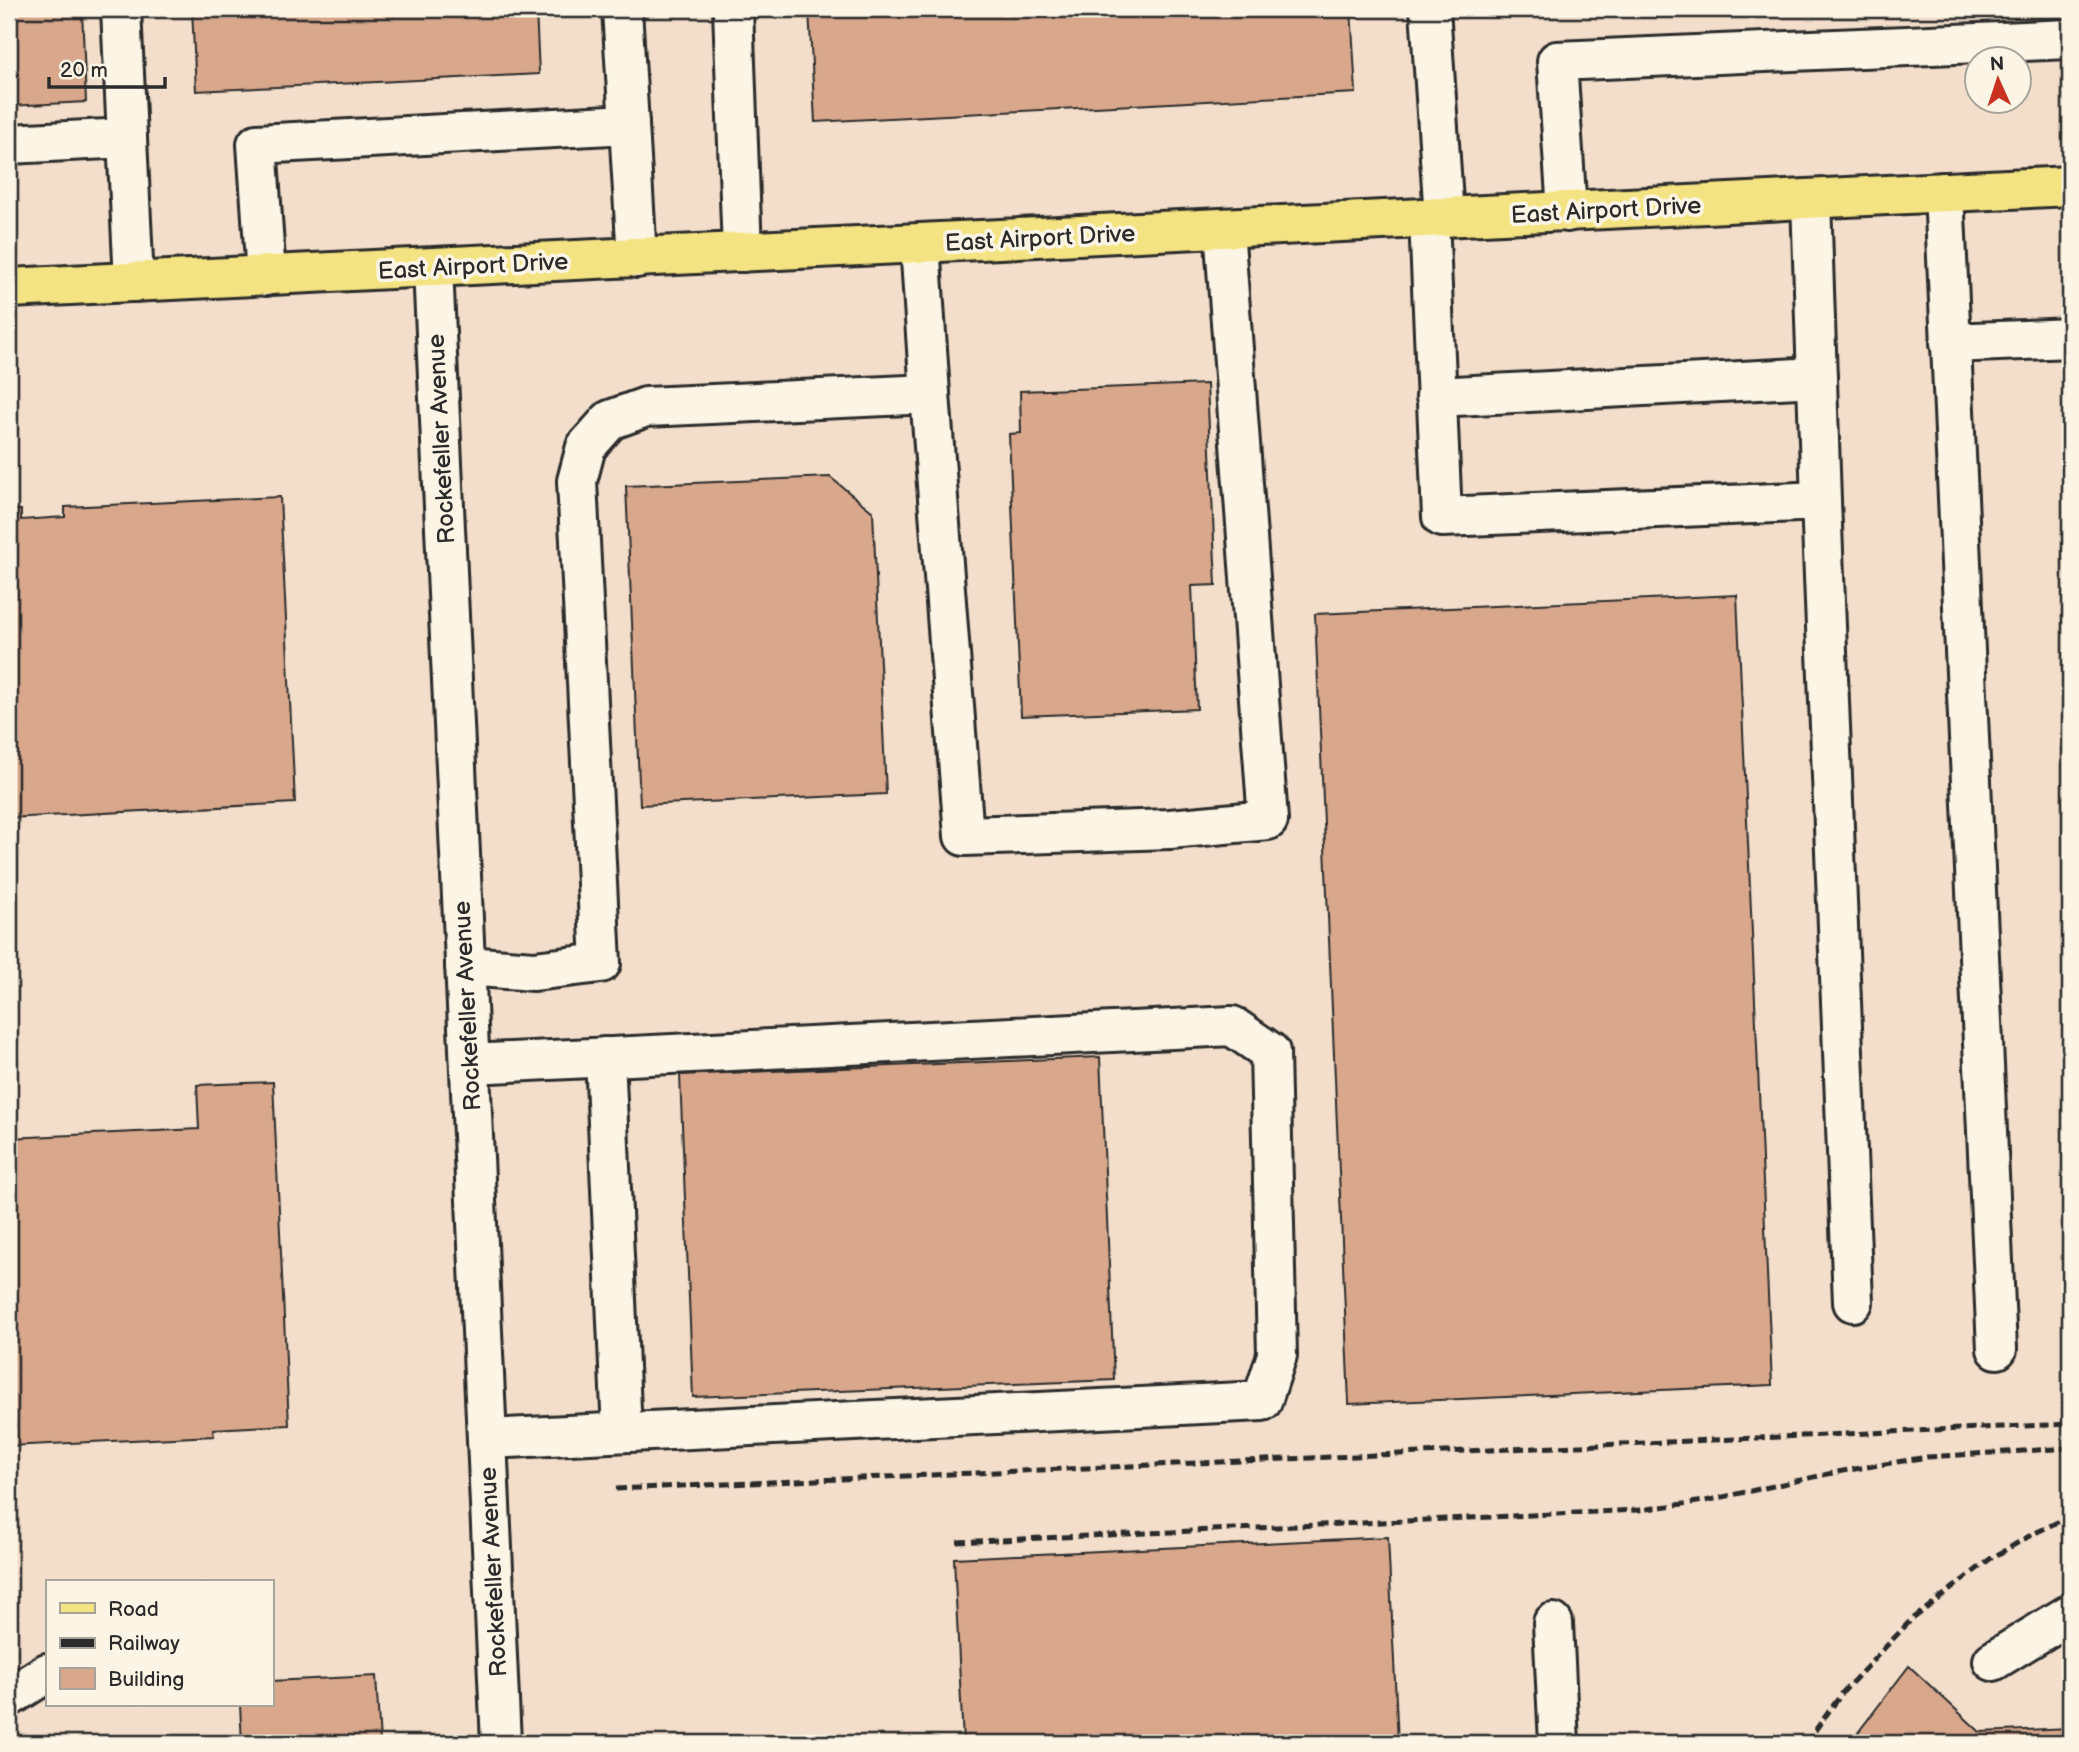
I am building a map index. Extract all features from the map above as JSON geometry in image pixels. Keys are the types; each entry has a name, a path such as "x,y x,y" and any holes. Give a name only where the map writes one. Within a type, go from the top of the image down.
{"main road":[{"name":"East Airport Drive","path":"9,288 2070,186"}],"street":[{"path":"121,9 134,282"},
{"path":"622,9 637,258"},
{"path":"733,9 742,252"},
{"path":"1430,9 1436,218 1436,397 1442,517 1821,501"},
{"path":"1567,212 1558,61 2070,39"},
{"path":"266,276 257,144 629,124"},
{"path":"9,144 127,138"},
{"path":"1944,192 1997,1349"},
{"path":"1811,199 1853,1302"},
{"path":"920,244 964,836 1170,829 1269,820 1224,228"},
{"name":"Rockefeller Avenue","path":"433,268 501,1743"},
{"path":"1950,343 2070,338"},
{"path":"1436,397 1817,376"},
{"path":"465,966 534,971 601,963 577,481 586,447 610,420 646,407 930,394"},
{"path":"470,1063 1232,1026 1270,1052 1277,1355 1262,1401 487,1438"},
{"path":"605,1057 622,1432"},
{"path":"1993,1661 2070,1614"},
{"path":"1553,1623 1559,1743"},
{"path":"9,1697 46,1674"}],"shaded area":[{"path":"9,9 2070,9 2070,1743 9,1743"}],"building":[{"path":"9,9 82,9 86,102 9,106"},
{"path":"192,9 536,9 539,74 196,91"},
{"path":"809,9 1351,9 1356,93 815,122"},
{"path":"1207,384 1216,585 1192,586 1197,709 1021,716 1009,434 1021,433 1020,391"},
{"path":"830,477 873,512 886,794 640,805 626,486"},
{"path":"280,497 295,803 9,818 9,510 21,510 21,520 65,517 65,507"},
{"path":"1737,595 1772,1385 1349,1404 1315,614"},
{"path":"1100,1057 1114,1380 693,1397 680,1075"},
{"path":"273,1082 289,1425 213,1429 214,1436 9,1446 9,1138 199,1129 197,1085"},
{"path":"1388,1537 1398,1743 963,1743 954,1558"},
{"path":"1909,1666 1980,1732 2070,1728 2070,1743 1850,1743"},
{"path":"376,1676 380,1743 242,1743 240,1706 273,1706 273,1681"}],"railway":[{"path":"616,1489 2070,1424"},
{"path":"957,1542 1639,1510 1705,1501 1837,1472 1927,1457 2070,1448"},
{"path":"1806,1743 1843,1692 1910,1621 1990,1559 2070,1516"}]}
